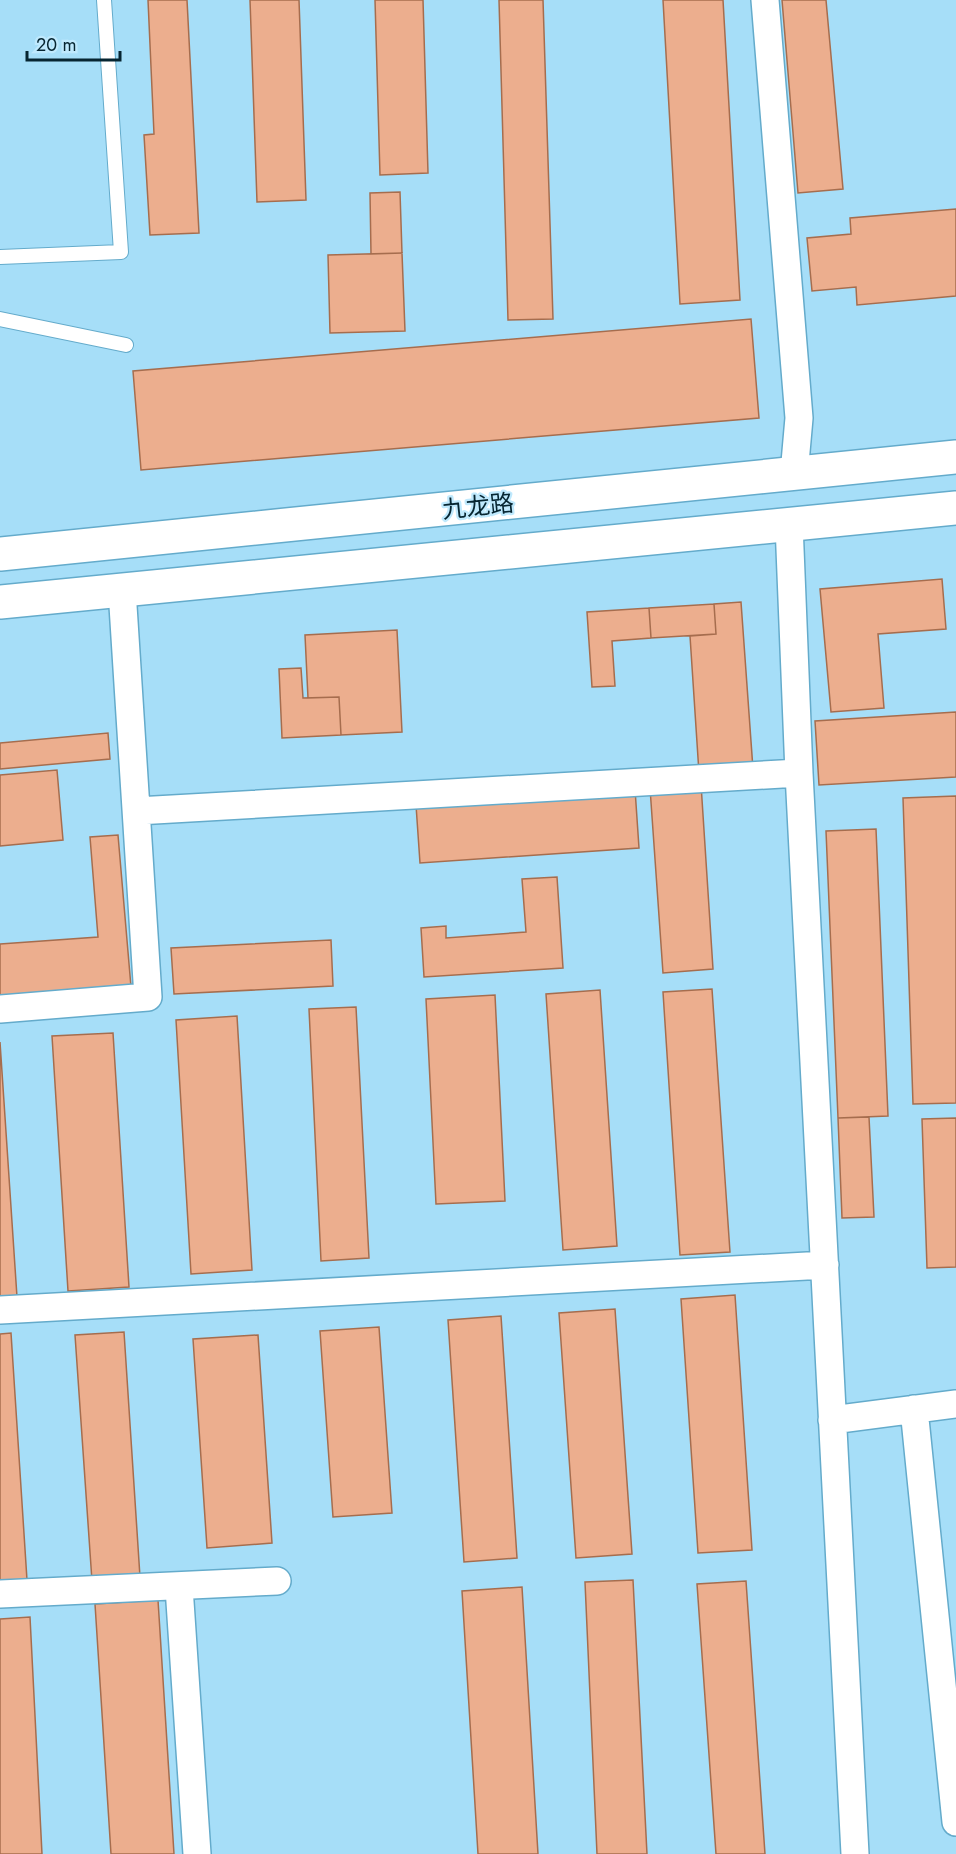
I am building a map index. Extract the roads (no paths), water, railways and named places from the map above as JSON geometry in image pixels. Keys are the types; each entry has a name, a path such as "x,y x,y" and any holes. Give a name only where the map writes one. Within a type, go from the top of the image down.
{"main road":[{"name":"九龙路","path":"0,554 956,457"},
{"name":"九龙路","path":"0,602 956,508"}],"street":[{"path":"765,0 799,418 794,474"},
{"path":"789,524 799,773 855,1854"},
{"path":"0,1009 148,997 122,590"},
{"path":"137,811 799,773"},
{"path":"0,1310 825,1265"},
{"path":"832,1420 956,1404"},
{"path":"914,1409 956,1822"},
{"path":"0,1594 277,1581"},
{"path":"179,1587 197,1854"}],"lane":[{"path":"0,257 121,252 104,0"},
{"path":"0,319 126,345"}]}
